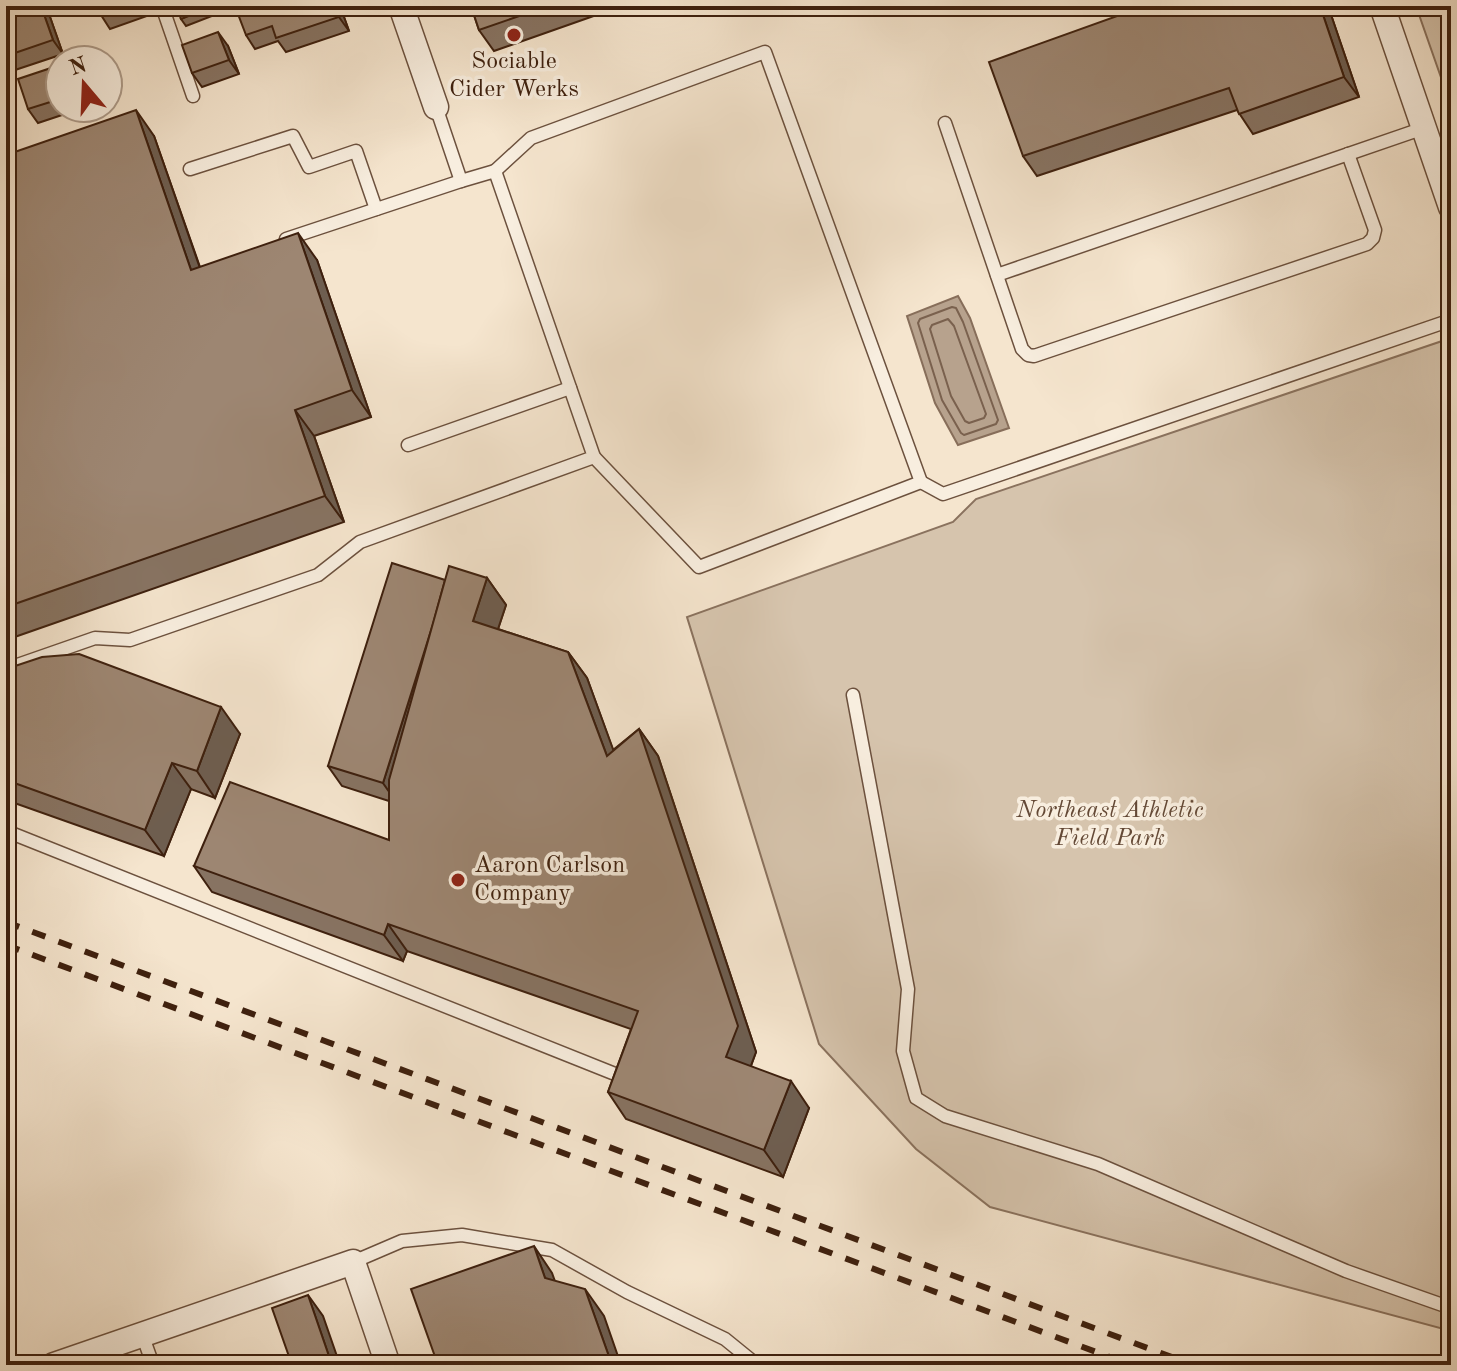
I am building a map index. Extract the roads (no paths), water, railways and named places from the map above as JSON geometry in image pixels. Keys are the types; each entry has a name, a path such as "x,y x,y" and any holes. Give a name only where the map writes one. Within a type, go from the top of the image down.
{"street":[{"path":"401,6 436,107"},
{"path":"1382,6 1451,207"},
{"path":"54,1365 353,1262 388,1365"}],"lane":[{"path":"162,6 193,96"},
{"path":"273,243 495,171 531,138 765,52 921,482 943,494 1451,320"},
{"path":"436,107 461,181"},
{"path":"945,123 1022,349 1034,356 1367,244 1375,230 1348,154"},
{"path":"997,275 1424,128"},
{"path":"190,169 293,136 309,167 356,151 376,209"},
{"path":"495,171 594,457 699,567 921,482"},
{"path":"408,445 570,388"},
{"path":"6,669 95,638 130,640 318,575 360,542 594,457"},
{"path":"853,695 908,989 903,1051 916,1098 945,1116 1098,1164 1346,1271 1451,1308"},
{"path":"6,831 615,1074"},
{"path":"353,1262 402,1241 462,1235 552,1250 627,1292 725,1339 757,1365"},
{"path":"142,1334 153,1365"}],"water":[{"path":"958,296 970,318 1009,428 958,445 935,403 907,316"}],"railway":[{"path":"6,922 1193,1365"},
{"path":"6,945 1131,1365"}],"place":[{"name":"Sociable Cider Werks","path":"514,35"},
{"name":"Aaron Carlson Company","path":"458,880"}],"park label":[{"name":"Northeast Athletic Field Park","path":"1110,825"}]}
